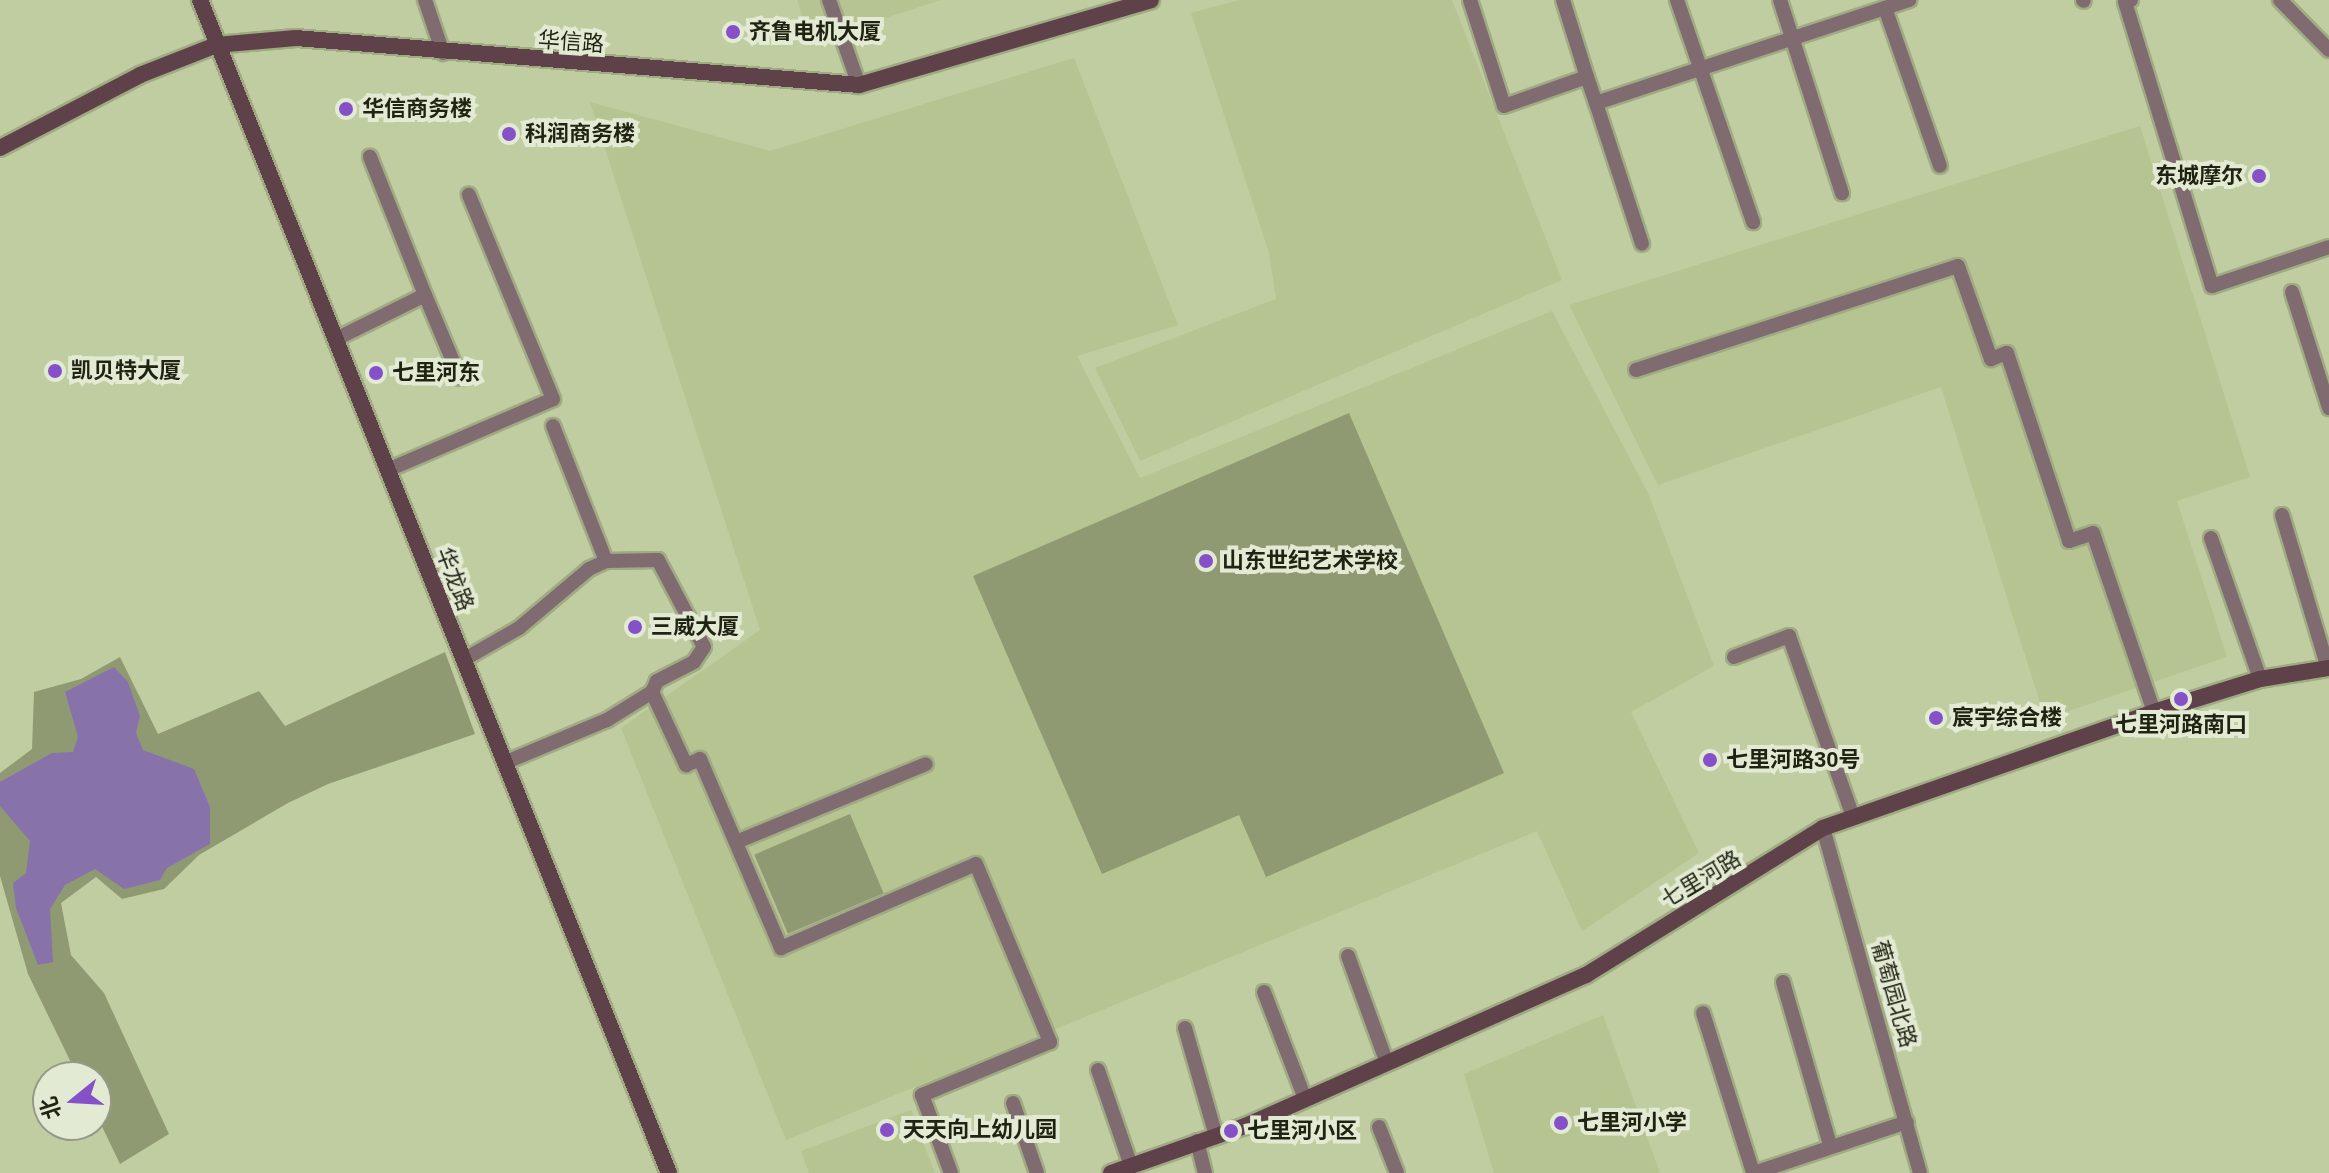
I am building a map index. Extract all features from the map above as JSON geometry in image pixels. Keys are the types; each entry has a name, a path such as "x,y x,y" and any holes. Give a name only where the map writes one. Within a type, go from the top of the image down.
{"main road":[{"name":"华龙路","path":"200,0 669,1173"},
{"name":"华信路","path":"0,148 140,75 216,45 296,38 443,53 859,85 1151,0"},
{"name":"七里河路","path":"1111,1173 1216,1136 1305,1099 1586,975 1823,828 2154,712 2260,679 2328,668"}],"street":[{"path":"425,0 443,53"},
{"path":"829,0 859,85"},
{"path":"1470,0 1504,106 1587,77"},
{"path":"1563,0 1642,244"},
{"path":"1677,0 1698,69 1753,222"},
{"path":"1780,0 1842,193"},
{"path":"1858,0 1863,15"},
{"path":"1596,103 1909,0"},
{"path":"2131,0 2125,2 2212,286 2329,247"},
{"path":"2280,0 2329,50"},
{"path":"1885,8 1940,166"},
{"path":"370,157 460,378"},
{"path":"390,469 553,399 469,195"},
{"path":"1636,370 1958,266 1991,359 2007,353 2069,541 2093,533 2154,712"},
{"path":"2292,292 2329,408"},
{"path":"336,339 425,295"},
{"path":"553,426 606,561"},
{"path":"2282,515 2328,668"},
{"path":"2211,538 2260,679"},
{"path":"463,660 519,628 577,577 606,561 658,560 704,647 694,662 657,681 652,692 607,720 504,763"},
{"path":"1734,657 1789,636 1853,817"},
{"path":"652,692 686,765 700,759 781,948 976,864 1050,1042 922,1095 951,1173"},
{"path":"736,842 926,764"},
{"name":"葡萄园北路","path":"1823,828 1920,1173"},
{"path":"1348,956 1387,1063"},
{"path":"1783,982 1830,1145"},
{"path":"1264,992 1305,1099"},
{"path":"1703,1013 1753,1171 1907,1122"},
{"path":"1185,1028 1216,1136"},
{"path":"1098,1070 1131,1166"},
{"path":"1013,1103 1037,1173"},
{"path":"1379,1127 1397,1173"},
{"path":"1197,1141 1205,1173"}],"shaded area":[{"path":"797,0 941,0 811,42"},
{"path":"1239,0 1452,0 1562,280 1140,461 1095,368 1276,299 1269,253 1191,13"},
{"name":"山东世纪艺术学校","path":"1074,58 1178,325 1077,356 1140,478 1552,311 1648,493 1714,666 1631,712 1699,853 1582,931 1537,831 786,1140 621,728 760,630 590,102 770,151"},
{"path":"2140,126 2250,477 2177,501 2227,657 2045,719 1941,387 1658,485 1569,305"},
{"path":"1349,413 1504,773 1266,877 1239,815 1102,874 973,576"},
{"path":"445,652 475,734 328,784 288,803 199,855 164,889 122,899 96,877 61,903 71,955 104,993 169,1134 120,1164 109,1141 112,1141 112,1061 70,1061 28,974 0,876 0,773 32,749 34,692 81,679 120,657 158,734 259,691 285,726"},
{"path":"114,667 128,682 140,716 136,733 143,750 194,769 210,807 210,844 167,868 160,880 124,889 95,869 65,885 50,909 53,962 38,965 16,908 13,883 26,873 30,841 0,806 0,782 52,753 73,752 78,737 65,692"},
{"path":"850,814 884,893 788,934 754,855"},
{"name":"七里河小学","path":"1603,1015 1660,1173 1494,1173 1464,1074"},
{"name":"天天向上幼儿园","path":"911,1110 935,1173 809,1173 801,1151"}],"place":[{"name":"齐鲁电机大厦","path":"733,32"},
{"name":"华信商务楼","path":"346,109"},
{"name":"科润商务楼","path":"509,134"},
{"name":"东城摩尔","path":"2259,176"},
{"name":"凯贝特大厦","path":"55,371"},
{"name":"七里河东","path":"376,373"},
{"name":"山东世纪艺术学校","path":"1206,561"},
{"name":"三威大厦","path":"635,627"},
{"name":"七里河路南口","path":"2181,699"},
{"name":"宸宇综合楼","path":"1936,718"},
{"name":"七里河路30号","path":"1710,760"},
{"name":"七里河小学","path":"1561,1123"},
{"name":"天天向上幼儿园","path":"887,1130"},
{"name":"七里河小区","path":"1231,1131"}]}
